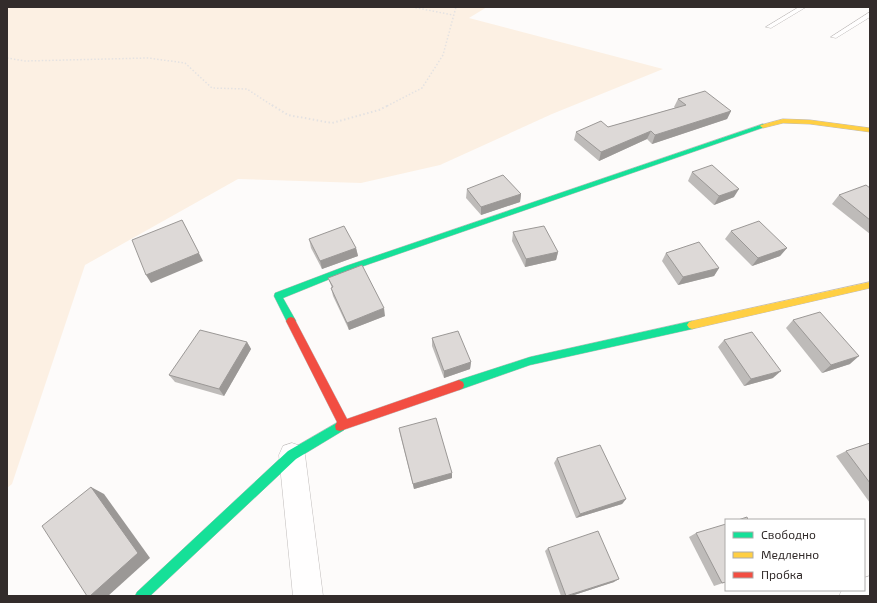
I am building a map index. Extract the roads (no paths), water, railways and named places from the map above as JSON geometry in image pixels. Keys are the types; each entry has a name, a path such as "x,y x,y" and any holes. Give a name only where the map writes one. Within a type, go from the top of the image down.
{"street":[{"path":"344,424 278,296 349,268 581,190 756,128 782,121 810,122 870,130"},
{"path":"141,596 292,455 344,424 530,361 870,285"},
{"path":"292,455 308,596"},
{"path":"854,596 870,591"}],"lane":[{"path":"769,26 803,7"},
{"path":"834,36 870,14"}]}
